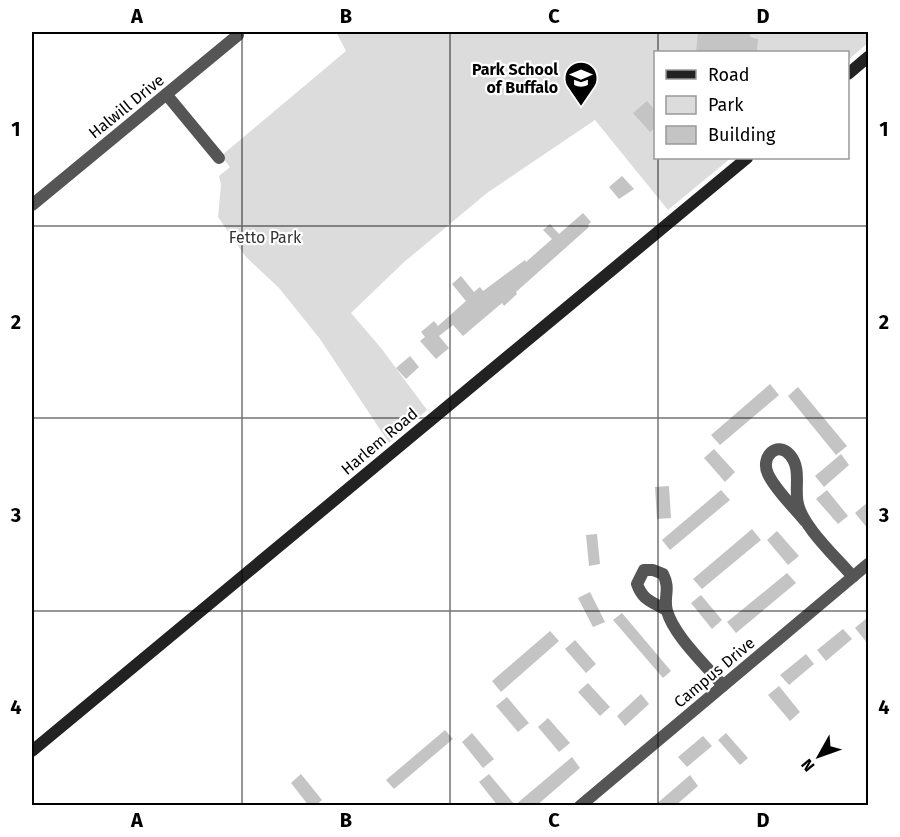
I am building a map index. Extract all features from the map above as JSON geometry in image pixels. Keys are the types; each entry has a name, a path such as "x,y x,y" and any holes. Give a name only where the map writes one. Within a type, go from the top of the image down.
{"main road":[{"path":"849,73 868,57"},
{"name":"Harlem Road","path":"32,751 746,159"}],"street":[{"name":"Halwill Drive","path":"32,205 238,35 236,32"},
{"path":"166,94 219,158"},
{"path":"805,521 797,503 797,471 794,460 789,453 776,450 764,464 768,476 805,521 853,577"},
{"name":"Campus Drive","path":"580,806 868,564"},
{"path":"666,610 677,631 723,686"}],"green space":[{"name":"Fetto Park","path":"336,32 868,32 868,43 849,59 849,51 654,51 654,159 730,159 668,210 595,120 487,193 403,263 351,313 381,348 427,410 389,443 320,339 279,288 246,257 218,217 221,185 219,176 230,167 221,156 346,51"}],"building":[{"path":"698,32 751,32 750,37 758,39 757,51 696,51"},
{"path":"647,101 654,109 654,129 650,132 633,113"},
{"path":"622,176 634,189 619,199 609,187"},
{"path":"583,213 591,222 589,227 516,292 517,294 504,306 502,303 463,336 453,325 439,336 449,348 436,359 420,341 425,337 421,332 434,321 438,326 466,301 452,284 461,276 474,292 480,287 483,291 525,260 526,262 552,239 543,230 550,224 559,234"},
{"path":"410,356 419,367 406,379 396,368"},
{"path":"770,384 779,395 720,445 711,435"},
{"path":"798,387 847,446 836,455 788,396"},
{"path":"714,449 735,472 725,482 704,458"},
{"path":"841,454 849,465 824,487 815,476"},
{"path":"669,486 671,518 657,519 655,487"},
{"path":"721,490 730,500 670,550 662,540"},
{"path":"827,490 848,516 838,524 816,499"},
{"path":"868,502 868,529 855,513"},
{"path":"752,529 761,540 702,589 693,579"},
{"path":"777,531 799,556 788,565 767,540"},
{"path":"597,534 600,564 589,566 586,535"},
{"path":"787,573 796,583 736,633 727,622"},
{"path":"590,592 605,622 593,627 578,598"},
{"path":"701,595 722,620 712,629 691,603"},
{"path":"622,613 671,671 663,678 613,620"},
{"path":"868,617 868,644 855,628"},
{"path":"843,629 852,639 826,661 817,650"},
{"path":"550,631 559,641 501,692 492,681"},
{"path":"575,640 596,664 586,673 565,649"},
{"path":"806,654 814,664 789,685 780,675"},
{"path":"588,683 610,707 600,716 578,692"},
{"path":"779,686 800,712 790,721 768,695"},
{"path":"641,694 649,704 625,726 617,716"},
{"path":"507,697 529,723 518,732 496,706"},
{"path":"548,718 570,743 559,752 538,727"},
{"path":"445,730 453,739 394,789 386,780"},
{"path":"472,733 494,759 483,768 462,742"},
{"path":"726,733 748,758 740,765 718,740"},
{"path":"703,736 712,746 687,767 678,757"},
{"path":"572,757 580,768 536,806 498,806 479,782 489,774 515,805"},
{"path":"301,774 322,800 315,806 309,806 291,783"},
{"path":"690,775 698,786 675,806 654,806"}],"place":[{"name":"Park School of Buffalo","path":"581,107"}]}
